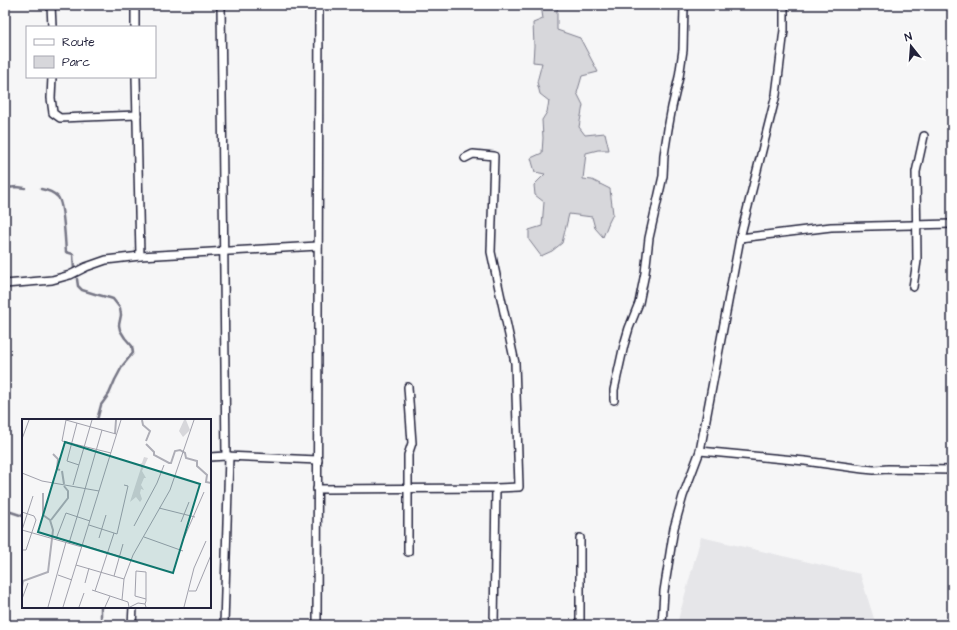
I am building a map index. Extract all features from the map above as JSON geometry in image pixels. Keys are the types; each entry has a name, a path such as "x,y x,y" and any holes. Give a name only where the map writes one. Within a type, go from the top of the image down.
{"street":[{"path":"51,5 52,26"},
{"path":"135,5 135,26"},
{"path":"221,5 228,456 224,625"},
{"path":"317,625 319,5"},
{"path":"614,400 614,390 624,345 639,303 645,273 649,238 663,176 664,155 668,129 683,50 684,5"},
{"path":"662,625 664,591 674,528 683,496 700,451 740,238 776,95 784,30 784,5"},
{"path":"52,78 51,98 54,113 60,118 137,115"},
{"path":"136,78 140,256"},
{"path":"913,287 917,261 916,172 924,136"},
{"path":"317,489 519,487 515,363 491,252 494,156 473,154 465,158"},
{"path":"740,238 831,227 952,224"},
{"path":"5,284 52,280 106,260 140,256 318,246"},
{"path":"408,387 412,443 408,455 408,552"},
{"path":"700,451 805,461 874,470 952,470"},
{"path":"211,457 228,456 318,460"},
{"path":"494,625 496,488"},
{"path":"580,538 580,625"},
{"path":"132,625 133,608"}],"shaded area":[{"path":"701,537 860,574 876,625 678,625 678,620"}],"green space":[{"path":"541,5 560,5 557,10 557,30 580,38 598,72 582,76 577,93 583,105 579,127 585,135 605,133 609,150 598,150 586,153 583,179 592,180 610,189 613,214 603,237 595,228 592,217 569,214 562,243 552,251 541,256 529,240 529,230 542,226 544,202 535,195 534,185 545,174 535,172 531,158 542,153 542,120 547,112 549,101 540,94 537,82 542,63 533,62 533,23 543,19"}],"waterway":[{"path":"5,188 25,188"},
{"path":"41,189 54,194 60,201 63,215 66,252 73,254 74,271"},
{"path":"77,279 78,286 82,290 113,299 120,308 120,330 132,346 133,353 123,365 109,394 101,405 97,419"},
{"path":"5,510 22,516"},
{"path":"101,608 103,625"}]}
